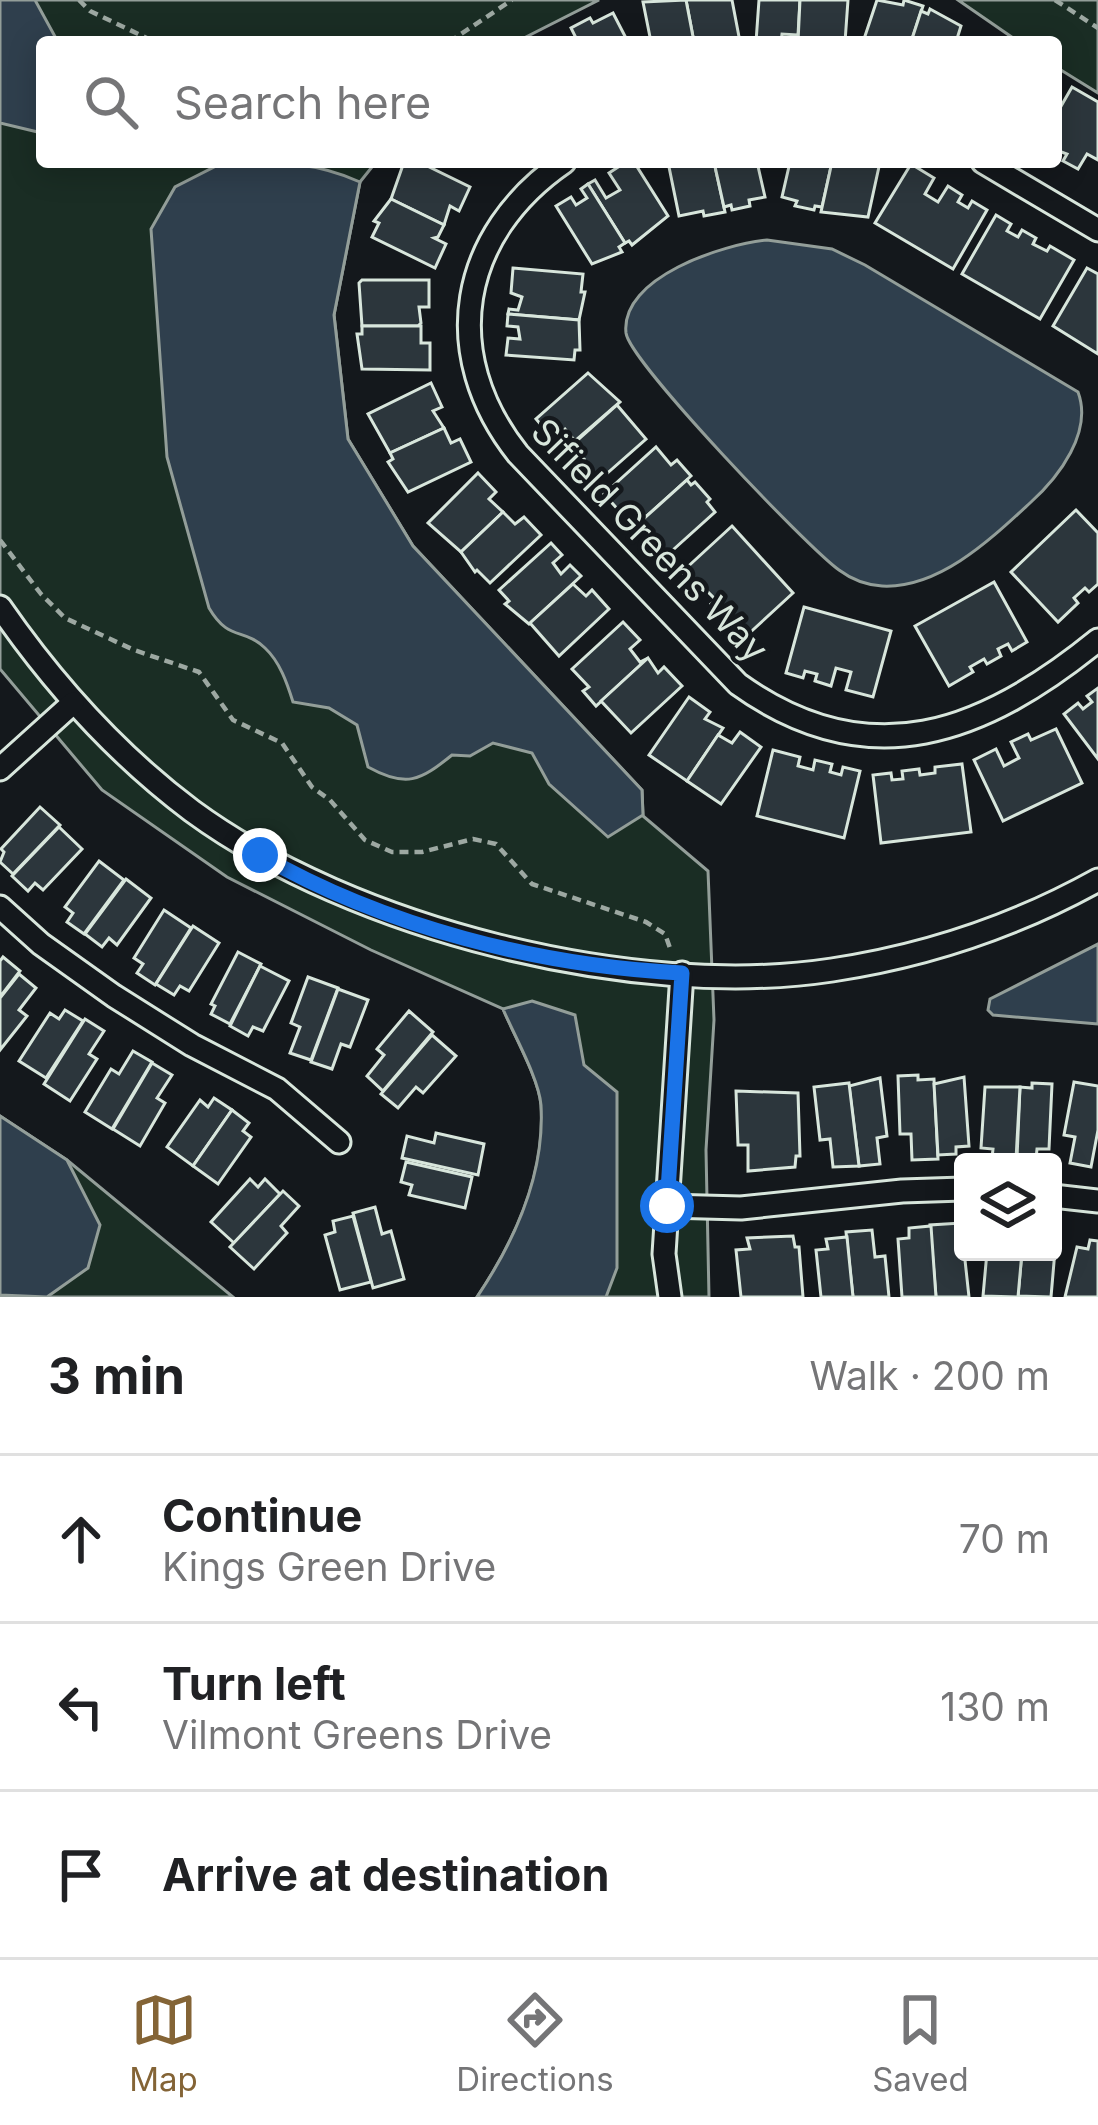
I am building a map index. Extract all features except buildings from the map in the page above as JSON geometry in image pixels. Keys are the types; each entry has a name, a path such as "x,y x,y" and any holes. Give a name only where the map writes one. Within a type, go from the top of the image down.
{"street":[{"name":"Sifield Greens Way","path":"556,168 502,218 481,260 470,322 482,393 518,454 738,684 772,709 823,727 864,735 912,735 964,723 1008,704 1049,680 1098,640"},
{"path":"992,168 1098,230"},
{"path":"0,607 73,703 147,776 195,813 279,866 342,896 422,925 500,945 598,964 682,973 757,976 832,970 940,947 1029,914 1098,880"},
{"path":"0,769 73,703"},
{"path":"0,907 41,944 114,996 192,1045 277,1089 339,1142"},
{"path":"670,1297 664,1254 682,973"},
{"path":"667,1206 742,1208 954,1189"},
{"path":"1062,1197 1098,1202"}],"path":[{"path":"79,0 106,21 140,36"},
{"path":"458,36 512,0"},
{"path":"1055,0 1098,28"},
{"path":"0,540 65,618 134,650 199,671 233,720 282,743 312,787 365,840 392,852 422,852 472,839 496,844 532,884 646,922 665,934 671,951"}],"green space":[{"path":"0,0 599,0 528,36 36,36 36,168 371,168 360,182 334,315 348,439 413,546 642,790 643,816 708,871 714,1020 706,1150 709,1297 477,1297 525,1206 541,1131 536,1083 503,1009 371,950 227,877 102,790 0,669"},
{"path":"958,0 1098,0 1098,93 1062,71 1062,36 1010,36"},
{"path":"0,1116 67,1160 233,1297 0,1297"}],"water":[{"path":"0,0 35,0 55,36 36,36 36,132 0,123"},
{"path":"212,168 317,168 360,182 334,315 348,439 413,546 642,790 643,815 608,837 549,784 532,753 493,743 470,756 452,755 412,779 393,778 368,767 357,725 329,708 293,702 270,654 216,619 167,457 151,229 175,187"},
{"path":"767,240 832,249 865,265 1078,392 1081,423 1062,467 998,532 944,571 903,585 882,586 839,570 722,454 635,351 626,333 629,313 639,295 702,256"},
{"path":"1098,944 1098,1024 993,1015 988,1010 990,999"},
{"path":"532,1001 575,1015 584,1065 617,1092 617,1268 606,1297 477,1297 515,1230 538,1156 539,1094 503,1009"},
{"path":"0,1116 67,1160 100,1225 88,1268 47,1297 0,1295"}],"route":[{"path":"260,855 342,896 422,925 572,959 682,973 667,1206"}]}
